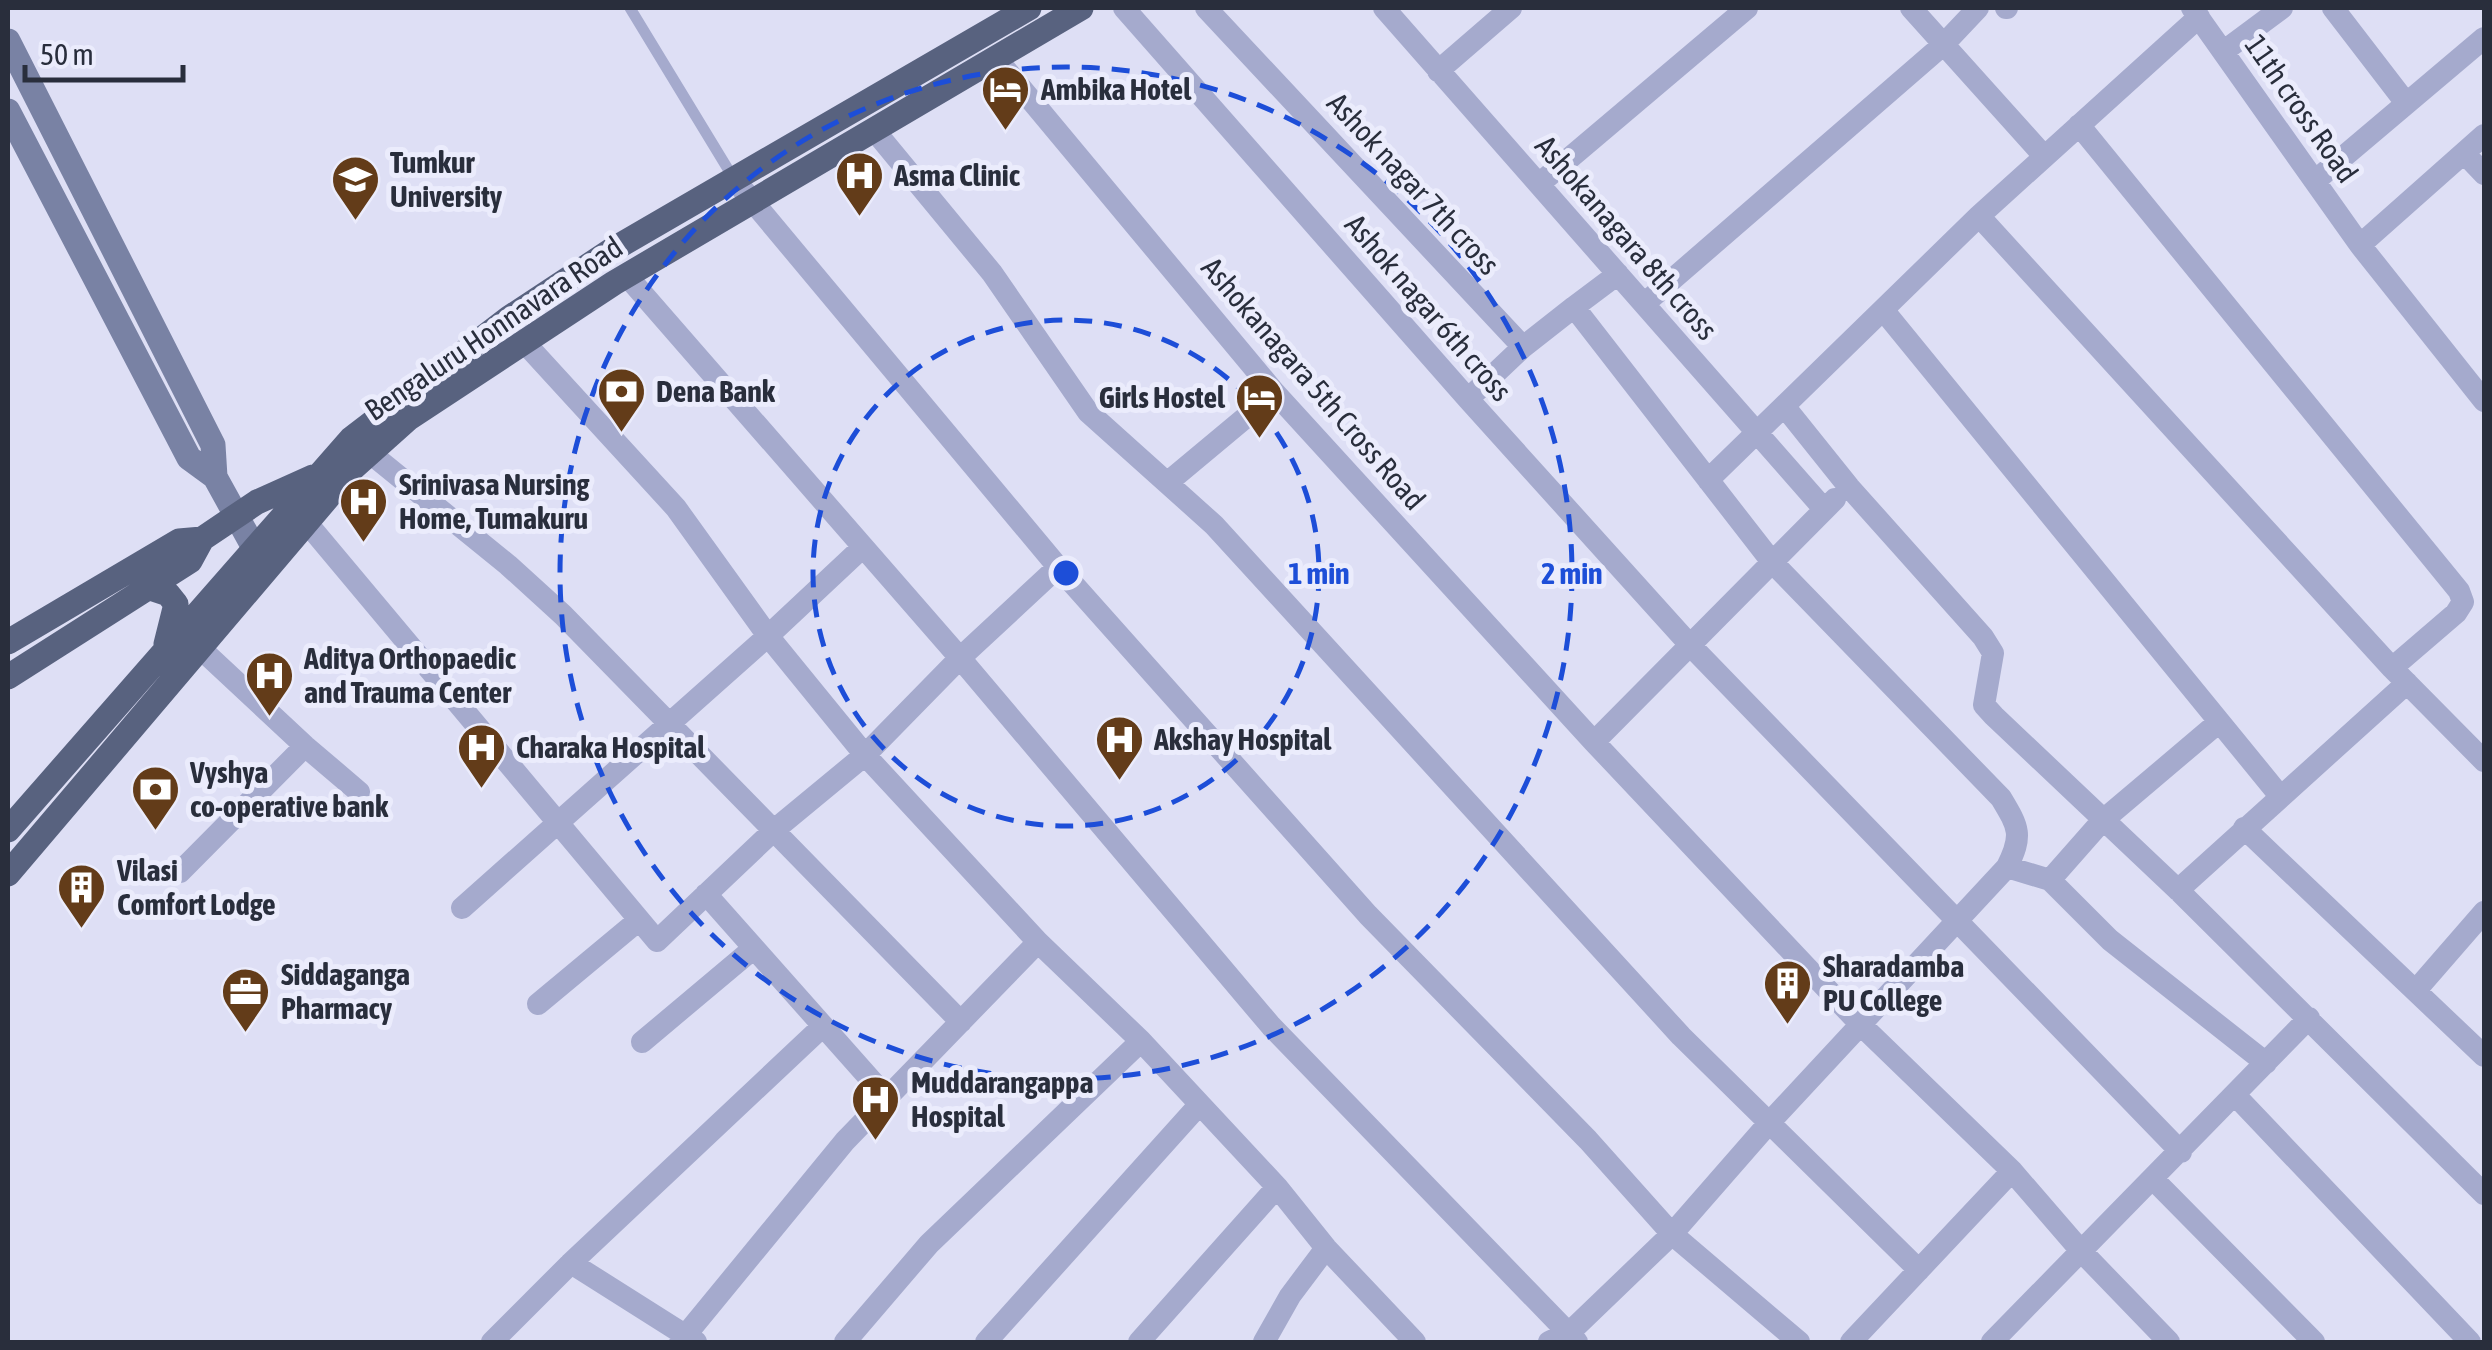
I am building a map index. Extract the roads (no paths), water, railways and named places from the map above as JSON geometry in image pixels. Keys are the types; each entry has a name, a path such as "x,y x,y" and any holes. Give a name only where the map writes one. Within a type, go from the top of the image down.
{"main road":[{"name":"Bengaluru Honnavara Road","path":"8,874 201,649 318,475 351,439 509,318 612,250 1030,8"},
{"name":"Bengaluru Honnavara Road","path":"8,830 162,654 260,560 307,523 346,477 409,418 627,276 1082,8"},
{"path":"8,41 212,445 214,477"},
{"path":"8,111 189,458 214,477 260,560"},
{"path":"8,677 190,561 202,539 236,516 285,488 318,475 346,477"},
{"path":"8,642 179,541 202,539"},
{"path":"150,588 168,594 176,604 162,654"}],"street":[{"name":"Ashok nagar 6th cross","path":"1124,8 1690,644 2180,1152"},
{"name":"Ashok nagar 7th cross","path":"1206,8 1524,347"},
{"name":"Ashokanagara 8th cross","path":"1384,8 1824,508"},
{"path":"1438,70 1511,8"},
{"path":"1538,184 1747,8"},
{"path":"1911,8 2044,156"},
{"path":"1644,304 1944,44 1978,8"},
{"path":"2224,51 2282,8"},
{"path":"2333,8 2406,103"},
{"path":"1708,480 1978,216 2196,12"},
{"name":"11th cross Road","path":"2196,12 2360,246"},
{"path":"2316,180 2484,38"},
{"name":"Ashokanagara 5th Cross Road","path":"996,58 1275,392 1594,742 1861,1025 2012,1171 2082,1252 2169,1342"},
{"path":"2079,125 2459,591 2463,602 2400,676 2280,796 2178,890"},
{"path":"874,130 992,272 1088,412 1214,526 1681,1036 1919,1270"},
{"path":"2484,135 2360,246 2484,402"},
{"path":"2464,153 2484,174"},
{"path":"734,179 1058,567 1368,916 1588,1140 1672,1234 1799,1342"},
{"path":"1978,216 2400,676 2481,753"},
{"path":"1468,399 1524,347 1618,274"},
{"path":"627,276 960,658 1270,1026 1565,1339 1672,1234 1769,1123 1958,921 2006,867 2018,843 2014,819 2001,798 1772,562 1574,307"},
{"path":"1884,312 2280,796"},
{"path":"524,342 676,508 768,636 865,755 1038,942 1141,1041 1415,1342"},
{"path":"1167,483 1275,392"},
{"path":"1784,406 1849,487 1983,636 1993,653 1984,705 2309,1018 2484,1194"},
{"path":"370,453 531,584 960,1022"},
{"path":"1594,742 1849,487"},
{"path":"307,523 657,941 774,831 865,755 960,658 1058,567"},
{"path":"462,908 863,547"},
{"path":"201,649 360,792"},
{"path":"2050,880 2102,821 2219,722"},
{"path":"180,872 305,746"},
{"path":"2244,828 2484,1056"},
{"path":"2006,867 2050,880 2110,940 2266,1063"},
{"path":"706,894 887,1098"},
{"path":"2417,989 2484,912"},
{"path":"538,1004 639,920"},
{"path":"571,1263 687,1340 845,1141 1038,942"},
{"path":"642,1042 754,948"},
{"path":"1992,1342 2309,1018"},
{"path":"492,1342 823,1026"},
{"path":"845,1342 929,1244 1141,1041"},
{"path":"2235,1095 2470,1342"},
{"path":"986,1342 1199,1105"},
{"path":"1850,1342 2012,1171"},
{"path":"2154,1180 2314,1342"},
{"path":"1139,1342 1277,1187"},
{"path":"1264,1342 1290,1296 1326,1248"}],"lane":[{"path":"630,8 734,179"}],"place":[{"name":"Ambika Hotel","path":"1006,132"},
{"name":"Asma Clinic","path":"859,218"},
{"name":"Tumkur University","path":"355,222"},
{"name":"Dena Bank","path":"621,434"},
{"name":"Girls Hostel","path":"1260,440"},
{"name":"Srinivasa Nursing Home, Tumakuru","path":"364,544"},
{"name":"Aditya Orthopaedic and Trauma Center","path":"269,718"},
{"name":"Akshay Hospital","path":"1119,782"},
{"name":"Charaka Hospital","path":"481,790"},
{"name":"Vyshya co-operative bank","path":"155,832"},
{"name":"Vilasi Comfort Lodge","path":"82,930"},
{"name":"Sharadamba PU College","path":"1788,1026"},
{"name":"Siddaganga Pharmacy","path":"246,1034"},
{"name":"Muddarangappa Hospital","path":"876,1142"}]}
